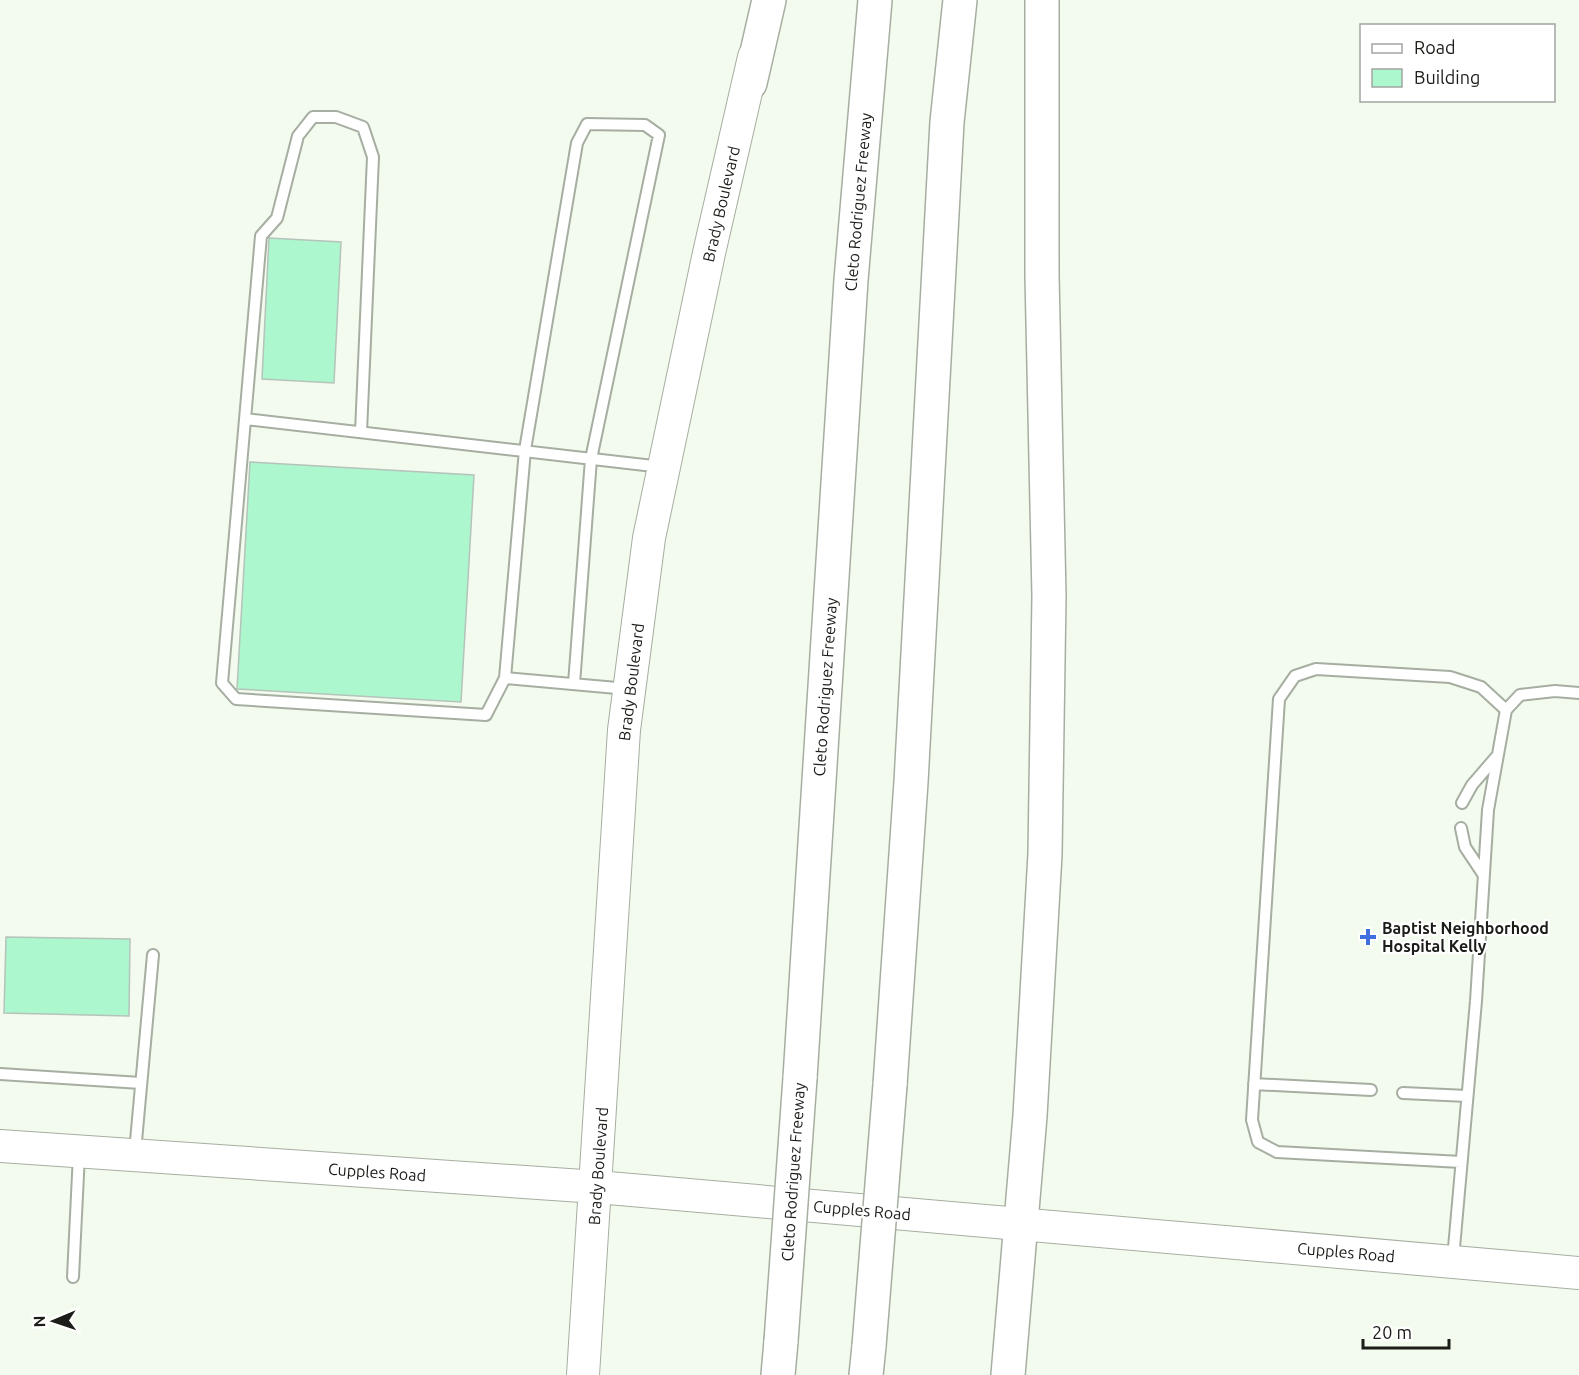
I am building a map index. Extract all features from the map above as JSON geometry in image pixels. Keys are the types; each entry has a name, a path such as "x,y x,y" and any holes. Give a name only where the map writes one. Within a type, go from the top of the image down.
{"highway":[{"path":"750,83 769,0"},
{"name":"Cleto Rodriguez Freeway","path":"778,1375 800,1078 851,280 875,0"},
{"path":"868,1361 911,783 947,122 960,0"},
{"path":"1008,1375 1030,1116 1045,854 1049,596 1042,276 1042,0"}],"main road":[{"name":"Brady Boulevard","path":"583,1375 597,1187 624,730 649,538 709,253 750,83 765,0"},
{"name":"Cupples Road","path":"0,1146 597,1187 1579,1273"}],"lane":[{"path":"362,432 373,157 363,127 336,117 313,117 298,136 277,218 261,236 222,683 236,699 486,715 505,678 525,450 577,143 587,124 645,125 659,135 591,459 574,684"},
{"path":"245,419 665,467"},
{"path":"1461,1162 1277,1152 1258,1142 1252,1120 1279,699 1294,676 1316,669 1450,676 1481,687 1506,710"},
{"path":"505,678 630,689"},
{"path":"1452,1262 1488,810 1506,710 1520,695 1555,692 1579,693"},
{"path":"1462,803 1472,785 1497,756"},
{"path":"1461,828 1465,847 1484,874"},
{"path":"135,1155 153,955"},
{"path":"0,1074 141,1083"},
{"path":"1254,1084 1371,1090"},
{"path":"1403,1093 1467,1096"},
{"path":"73,1277 79,1151"}],"building":[{"path":"269,238 341,242 334,383 262,379"},
{"path":"250,462 474,475 461,702 237,689"},
{"path":"6,937 130,939 129,1016 4,1013"}],"place":[{"name":"Baptist Neighborhood Hospital Kelly","path":"1368,937"}]}
